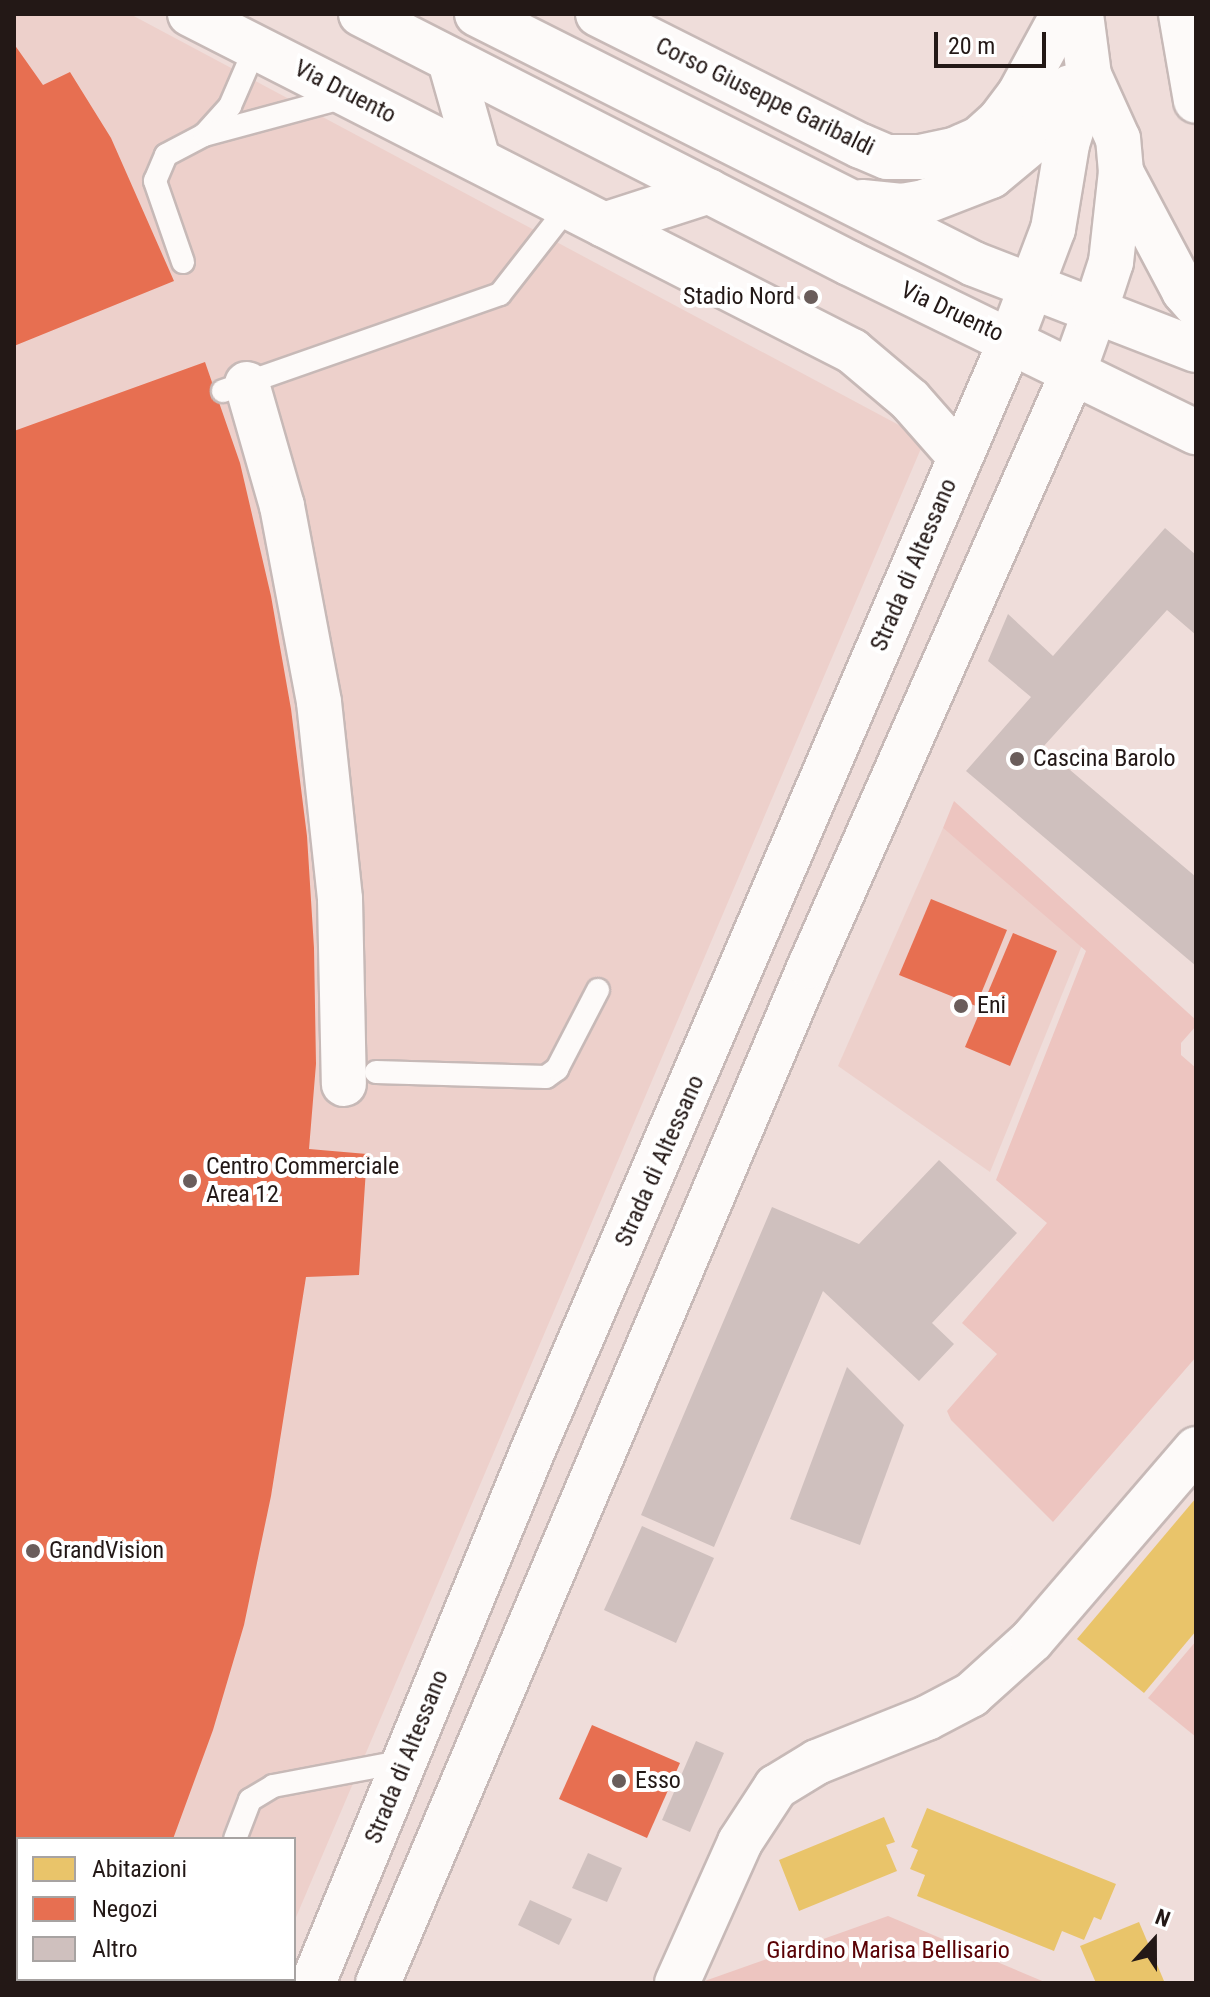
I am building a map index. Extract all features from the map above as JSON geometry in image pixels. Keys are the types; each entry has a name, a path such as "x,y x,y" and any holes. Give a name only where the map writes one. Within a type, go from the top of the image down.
{"street":[{"name":"Via Druento","path":"190,14 264,30 352,95 852,351 910,400 960,457"},
{"name":"Via Druento","path":"361,14 709,191 1196,432"},
{"path":"477,14 974,264 1094,314 1196,350"},
{"path":"1181,14 1196,101"},
{"name":"Corso Giuseppe Garibaldi","path":"628,19 687,61 887,157 920,157 954,150 979,139 1000,120 1019,95 1079,38"},
{"path":"851,201 902,206 924,202 991,176 1038,137 1066,96 1079,38"},
{"path":"378,1983 810,966 1074,370 1111,262 1121,172 1118,139 1079,38"},
{"path":"1011,340 1053,229 1067,144 1079,38"},
{"path":"450,61 478,160"},
{"path":"687,61 701,126"},
{"path":"1121,172 1184,291 1196,305"},
{"path":"586,216 709,191"},
{"name":"Strada di Altessano","path":"313,1983 533,1450 755,943 1011,340"},
{"path":"235,387 282,506 319,702 360,1078"},
{"path":"677,1983 740,1842 776,1787 817,1762 927,1718 971,1695 1032,1640 1196,1449"}],"lane":[{"path":"204,135 230,106 264,30"},
{"path":"183,262 155,181 166,155 204,135 352,95"},
{"path":"235,387 500,294 586,216"},
{"path":"360,1078 546,1077 557,1069 598,990"},
{"path":"236,1837 250,1800 273,1786 405,1761"}],"shaded area":[{"path":"14,14 130,14 925,439 296,1917 296,1837 16,1837 16,1981 268,1983 14,1983"},
{"name":"Eni","path":"943,828 1082,945 990,1172 838,1066"}],"green space":[{"path":"954,801 1196,1020 1196,1026 1181,1043 1181,1055 1196,1068 1196,1357 1053,1522 951,1420 947,1411 997,1354 962,1323 1047,1223 996,1180 1086,951 943,828"},
{"path":"1196,1641 1196,1737 1148,1698"},
{"name":"Giardino Marisa Bellisario","path":"888,1916 1047,1983 699,1983"}],"building: Abitazioni":[{"path":"1196,1498 1196,1631 1144,1693 1077,1639"},
{"path":"927,1808 1116,1884 1101,1920 1094,1917 1084,1940 1062,1931 1054,1951 917,1896 925,1875 910,1869 918,1850 911,1847"},
{"path":"884,1817 895,1842 886,1845 897,1871 799,1911 779,1860"},
{"path":"1139,1922 1164,1981 1096,1983 1080,1946"}],"building: Negozi":[{"path":"14,44 43,85 70,72 111,138 174,281 14,346"},
{"name":"Centro Commerciale Area 12","path":"205,362 240,463 271,596 291,709 307,836 314,948 316,1064 309,1149 367,1154 359,1275 306,1277 271,1496 244,1625 213,1730 174,1837 16,1837 16,1981 110,1983 14,1983 14,431"},
{"path":"931,899 1007,930 976,1006 899,975"},
{"path":"1013,933 1057,951 1010,1066 965,1047"},
{"name":"Esso","path":"592,1725 680,1763 647,1838 559,1799"}],"building: Altro":[{"name":"Cascina Barolo","path":"1165,528 1196,555 1196,635 1167,610 1043,747 1196,877 1196,966 966,771 1031,697 988,661 1008,614 1053,656"},
{"path":"939,1160 1017,1233 932,1323 954,1344 919,1381 823,1291 714,1547 641,1515 772,1207 859,1244"},
{"path":"847,1367 904,1425 860,1545 790,1519"},
{"path":"642,1526 714,1558 676,1643 604,1610"},
{"path":"696,1741 724,1753 690,1832 662,1820"},
{"path":"588,1853 622,1868 607,1902 572,1888"},
{"path":"530,1900 572,1919 559,1945 518,1925"}],"place":[{"name":"Stadio Nord","path":"811,297"},
{"name":"Cascina Barolo","path":"1017,759"},
{"name":"Eni","path":"961,1006"},
{"name":"Centro Commerciale Area 12","path":"190,1181"},
{"name":"GrandVision","path":"33,1551"},
{"name":"Esso","path":"619,1781"}]}
